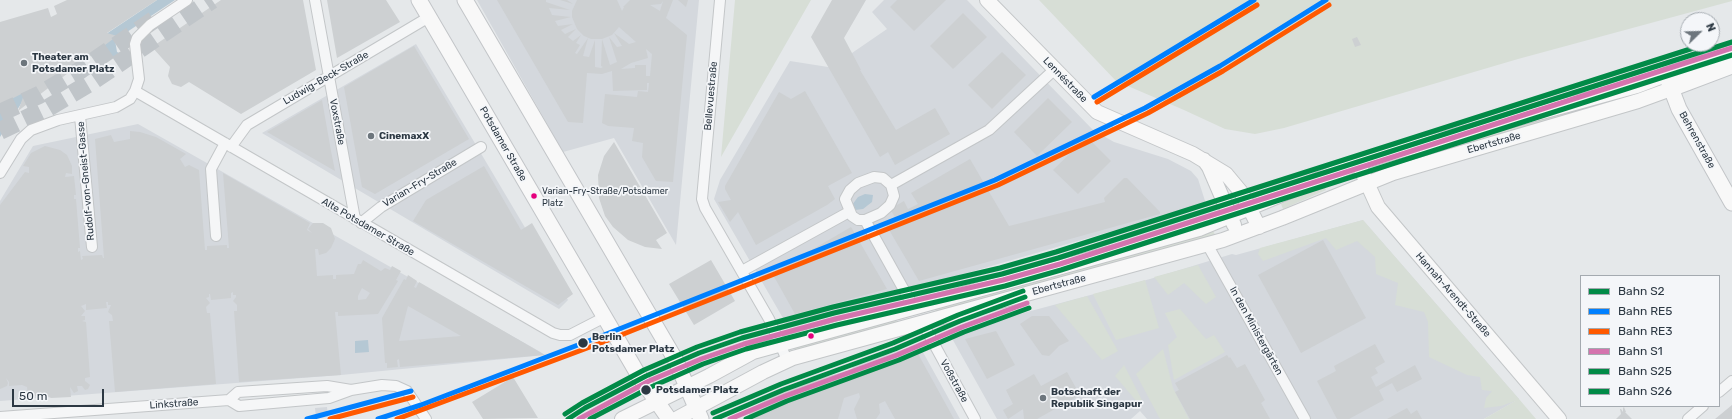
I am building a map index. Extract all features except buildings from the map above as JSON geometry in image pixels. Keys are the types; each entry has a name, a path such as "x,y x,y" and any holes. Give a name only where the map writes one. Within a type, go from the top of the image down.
{"main road":[{"name":"Potsdamer Straße","path":"419,0 605,317"},
{"path":"465,0 677,364 698,414"},
{"name":"Lennéstraße","path":"987,0 1097,112 1202,159 1220,169 1233,180 1249,208"},
{"name":"Ebertstraße","path":"787,360 1207,244 1238,234 1398,171 1638,101 1669,82 1732,53"},
{"name":"Ebertstraße","path":"780,344 1199,229 1358,163 1417,145 1630,88 1669,82 1732,66"},
{"name":"Behrenstraße","path":"1669,82 1679,109 1732,203"},
{"path":"1202,159 1210,167 1238,234"},
{"name":"Hannah-Arendt-Straße","path":"1358,163 1378,207 1559,419"},
{"path":"1249,208 1259,227"},
{"path":"914,308 922,322"},
{"path":"605,317 656,402 669,419"},
{"path":"622,419 753,352 780,344"},
{"path":"676,419 698,414 787,360"}],"street":[{"path":"0,173 21,140 30,130 43,124 116,107 127,101 136,91 140,73 135,44 139,35 150,25 187,0"},
{"name":"Voxstraße","path":"315,0 328,77 358,221"},
{"name":"Bellevuestraße","path":"720,0 702,199 705,208 742,271"},
{"name":"Ludwig-Beck-Straße","path":"216,236 211,168 228,145 246,125 429,17"},
{"path":"891,185 989,130 1004,118 1055,69"},
{"name":"Alte Potsdamer Straße","path":"136,91 552,333 570,335 605,317"},
{"name":"Rudolf-von-Gneist-Gasse","path":"80,116 92,247"},
{"name":"Varian-Fry-Straße","path":"358,221 380,206 481,147"},
{"path":"874,177 883,178 891,185 894,196 890,205 881,213 865,220 858,220 849,212 845,199 850,190 858,183 874,177"},
{"path":"787,360 769,320 742,271 849,212"},
{"path":"865,220 914,308"},
{"name":"In den Ministergärten","path":"1207,244 1305,419"},
{"name":"Voßstraße","path":"922,322 975,419"},
{"path":"1720,391 1732,381"},
{"name":"Linkstraße","path":"0,417 229,400 239,406 329,398 351,390 388,385 396,386 407,391 426,419"},
{"path":"1688,419 1702,407"}],"shaded area":[{"path":"477,0 699,0 676,245 614,138 563,152"},
{"path":"735,0 811,0 721,157"},
{"path":"884,0 967,0 1093,130 1114,142 1168,159 1191,171 1198,179 1206,204 787,325 714,199 720,180 790,61 828,67 852,53 887,29 872,12"},
{"path":"1039,0 1732,0 1691,12 1680,12 1680,15 1518,59 1284,128 1255,134 1225,129 1116,81"},
{"path":"416,44 568,300 559,309 262,133"},
{"path":"1638,90 1639,95 1395,163 1394,158"},
{"path":"138,124 545,355 341,375 0,401 0,201 33,146"},
{"path":"1324,185 1326,190 1283,209 1281,204"},
{"path":"1363,220 1519,399 1484,419 1147,419 1140,411 1131,419 997,419 949,333 1150,279 1232,254 1236,255"},
{"path":"1363,220 1536,419 1484,419 1515,401 1501,406 1484,408 1486,398 1492,391 1482,390 1480,377 1467,375 1429,357 1428,322 1424,312 1395,305 1398,283 1376,274 1375,257 1357,241 1336,250 1326,238 1263,261 1258,254 1260,248"},
{"path":"1213,231 1216,236 936,312 935,309"},
{"path":"1198,265 1216,297 1206,304 1184,283 1168,295 1154,277"},
{"path":"1145,280 1159,328 1116,340 1093,294"},
{"path":"1087,296 1118,351 1102,360 1055,305"},
{"path":"1180,309 1206,339 1214,335 1225,352 1174,380 1168,345 1177,337 1165,313"},
{"path":"896,318 897,323 796,351 794,348"},
{"path":"919,345 960,419 752,419 747,411 791,386 852,370 853,364"},
{"path":"1163,349 1173,388 1189,419 1160,419 1136,374"},
{"path":"1124,365 1142,400 1138,403 1115,376"},
{"path":"327,407 328,417 316,418 315,408"}],"water":[{"path":"157,0 175,0 115,40 117,52 129,57 131,65 92,47 31,88 0,137 0,105"},
{"path":"865,194 873,195 872,202 863,209 855,210 852,205 858,197"},
{"path":"368,340 369,352 355,353 355,341"}],"tunnel":[{"path":"0,131 46,109 90,83 212,0"},
{"path":"0,113 39,95 79,71 155,19"}],"rail line":[{"name":"RE5","path":"1094,97 1254,0"},
{"name":"RE5","path":"378,419 421,405 604,335 995,180 1145,108 1220,66 1326,0"},
{"name":"RE3","path":"1097,102 1257,5"},
{"name":"RE3","path":"397,419 606,341 998,185 1148,113 1223,71 1329,5"},
{"name":"S2","path":"568,419 585,408 646,376 699,353 742,338 834,313 1002,274 1058,258 1732,42"},
{"name":"S1","path":"579,419 649,381 701,359 744,344 835,319 1003,280 1060,264 1732,48"},
{"name":"S25","path":"565,414 582,403 644,370 697,347 740,332 833,307 1000,268 1056,252 1681,52"},
{"name":"S26","path":"590,419 651,387 703,364 746,349 837,325 1005,286 1061,270 1732,55"},
{"name":"S25","path":"713,413 781,384 893,343 958,315 1023,291"},
{"name":"S2","path":"715,419 783,390 895,349 960,321 1025,297"},
{"name":"S1","path":"730,419 785,396 897,355 962,327 1027,303"},
{"name":"S26","path":"746,419 787,401 899,360 964,332 1029,308"},
{"name":"RE5","path":"307,419 411,391"},
{"name":"RE3","path":"330,419 413,397"}],"place":[{"name":"Theater am Potsdamer Platz","path":"24,63"},
{"name":"CinemaxX","path":"371,136"},
{"name":"Varian-Fry-Straße/Potsdamer Platz","path":"534,196"},
{"name":"Berlin Potsdamer Platz","path":"583,343"},
{"name":"Potsdamer Platz","path":"646,390"},
{"name":"Botschaft der Republik Singapur","path":"1043,398"}]}
